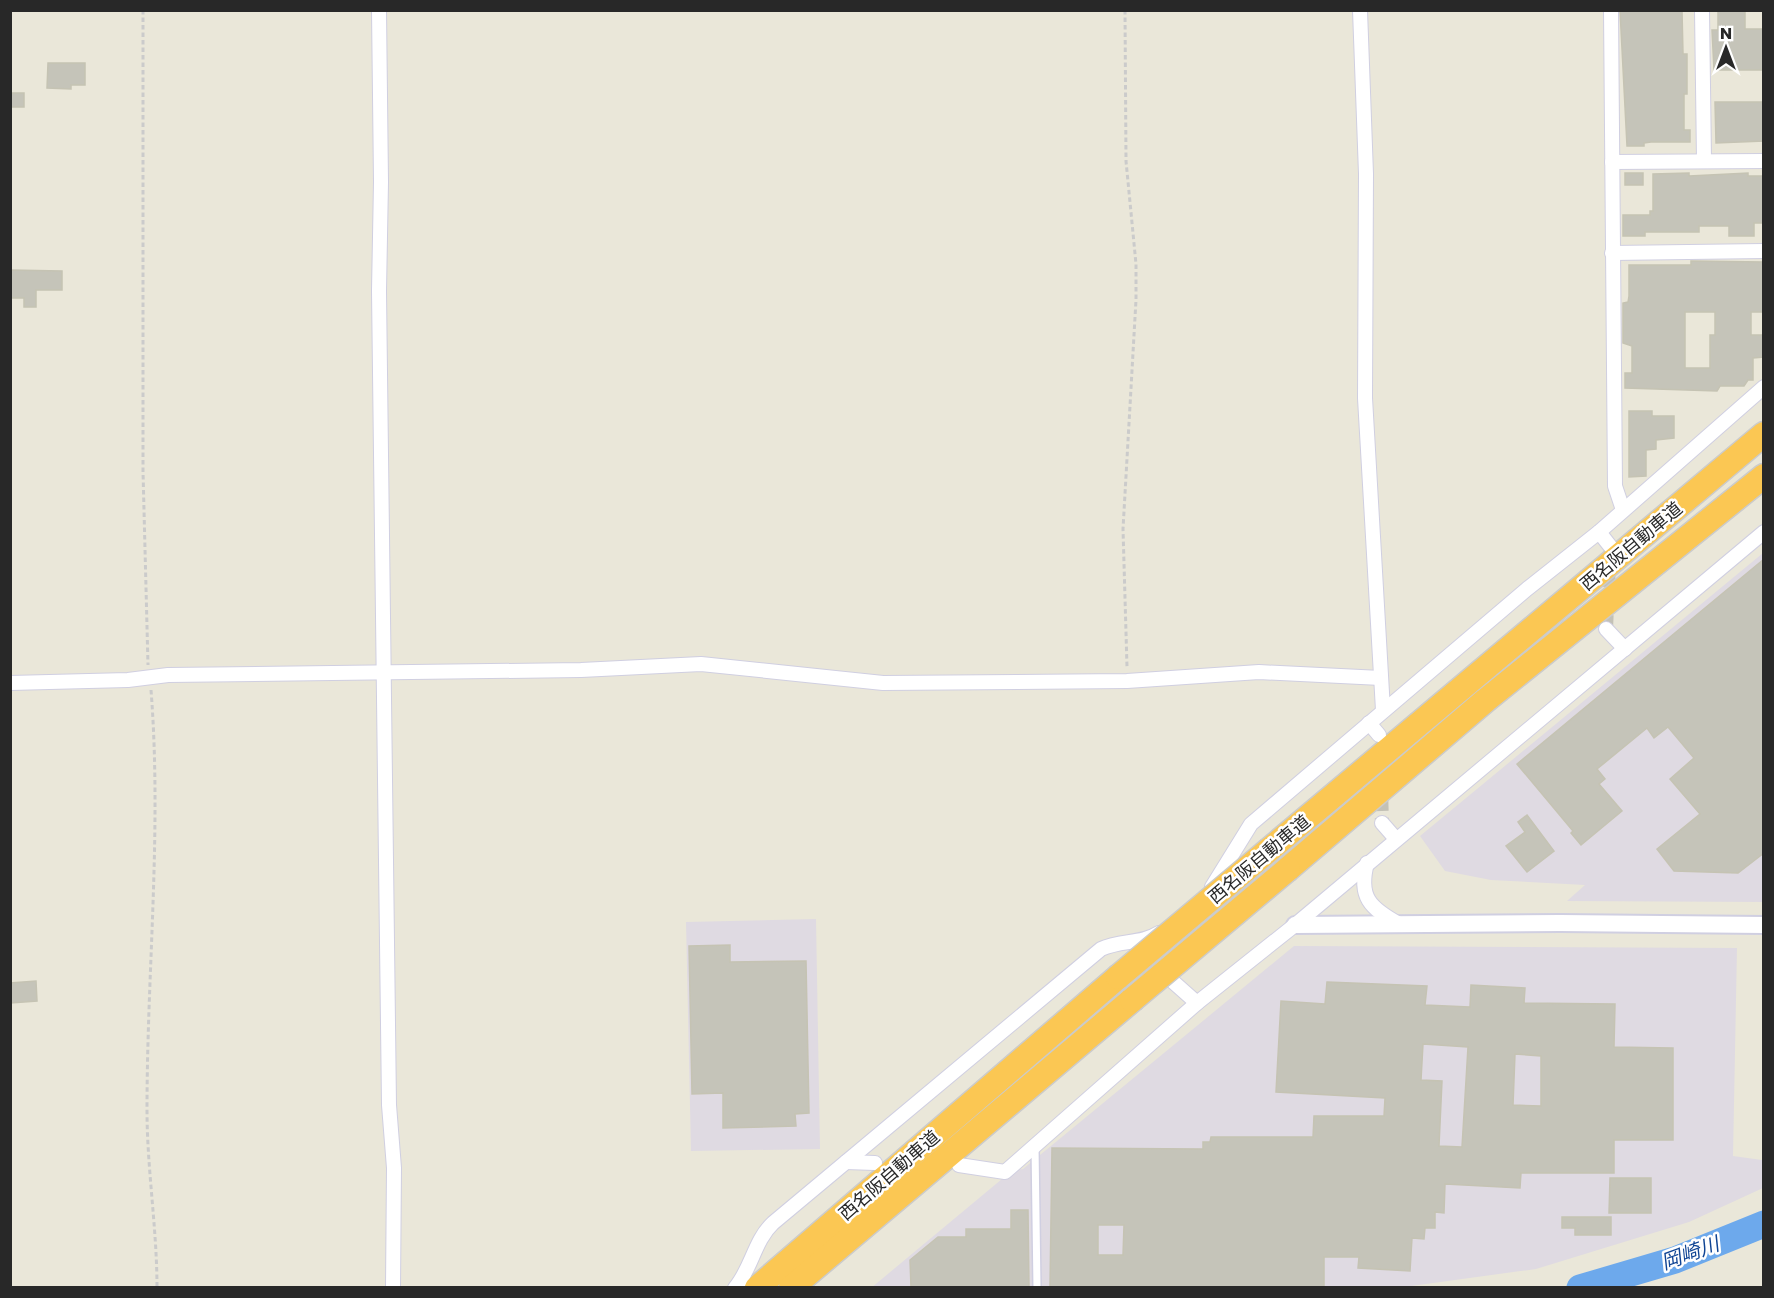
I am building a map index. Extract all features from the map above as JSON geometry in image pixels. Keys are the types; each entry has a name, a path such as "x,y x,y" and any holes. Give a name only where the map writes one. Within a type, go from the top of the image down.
{"highway":[{"name":"西名阪自動車道","path":"791,1287 809,1258 1118,977 1764,434"},
{"name":"西名阪自動車道","path":"757,1287 809,1258 1132,1000 1486,700 1764,476"}],"street":[{"path":"379,10 381,182 379,291 389,1105 394,1168 393,1287"},
{"path":"1360,10 1366,174 1365,398 1383,710"},
{"path":"1611,10 1615,486 1623,510"},
{"path":"1702,10 1704,161"},
{"path":"1612,162 1764,161"},
{"path":"1612,253 1764,251"},
{"path":"735,1287 743,1278 764,1232 1101,949 1128,941 1154,937 1197,901 1223,873 1238,842 1251,824 1383,710 1599,532 1764,387"},
{"path":"1599,532 1610,546"},
{"path":"959,1165 1005,1172 1197,1003 1295,925 1764,532"},
{"path":"1605,629 1626,649"},
{"path":"10,683 385,671 581,670 701,664 883,683 1127,681 1259,672 1381,678"},
{"path":"1369,723 1379,735"},
{"path":"1382,823 1396,839"},
{"path":"1367,863 1362,881 1365,897 1379,912 1400,924"},
{"path":"1295,925 1764,925"},
{"path":"1128,941 1197,1003"},
{"path":"846,1162 875,1163"}],"lane":[{"path":"1035,1144 1037,1287"}],"path":[{"path":"143,10 142,459 146,636 154,733 155,828 147,1110 149,1164 156,1232 157,1287"},
{"path":"1125,10 1126,160 1136,288 1123,529 1127,681"}],"shaded area":[{"path":"1763,553 1763,902 1567,901 1585,885 1491,880 1445,871 1420,836"},
{"path":"816,919 820,1149 691,1151 686,922"},
{"path":"1294,946 1737,948 1733,1156 1762,1160 1763,1188 1689,1222 1536,1269 1404,1287 871,1288 1002,1179 997,1173 1023,1169"}],"building":[{"path":"1620,10 1682,10 1683,54 1687,54 1684,130 1690,130 1690,142 1651,142 1644,143 1644,146 1627,146"},
{"path":"1718,10 1745,10 1745,29 1764,29 1764,70 1714,70 1712,30 1718,30"},
{"path":"48,63 85,63 85,85 71,85 71,89 47,88"},
{"path":"10,93 24,93 24,107 10,107"},
{"path":"1715,102 1764,102 1764,141 1716,143"},
{"path":"1625,173 1643,173 1643,185 1625,185"},
{"path":"1689,173 1689,176 1748,173 1748,176 1764,176 1764,223 1754,223 1754,236 1729,236 1729,226 1699,226 1699,232 1645,232 1645,236 1623,236 1623,215 1650,215 1650,211 1653,211 1653,174"},
{"path":"1691,261 1764,262 1764,312 1751,312 1751,335 1764,335 1764,357 1753,358 1753,380 1748,380 1744,386 1720,386 1717,391 1625,388 1625,373 1632,373 1632,346 1623,343 1623,303 1628,302 1629,296 1629,265 1691,265","holes":["1685,312 1715,312 1715,335 1710,335 1710,368 1685,368"]},
{"path":"10,270 62,271 62,290 36,290 36,307 24,307 24,298 10,298"},
{"path":"1629,411 1652,411 1652,416 1674,416 1674,438 1656,440 1656,449 1646,450 1646,476 1629,477"},
{"path":"1764,559 1764,853 1738,873 1674,871 1657,849 1700,814 1670,779 1694,758 1668,727 1654,738 1647,728 1597,769 1605,779 1599,784 1622,811 1581,845 1571,833 1573,831 1517,764"},
{"path":"1527,815 1554,851 1527,872 1506,846 1525,832 1518,822"},
{"path":"730,945 730,962 806,961 809,1113 795,1114 796,1126 723,1128 723,1093 692,1094 689,946"},
{"path":"36,981 37,1001 11,1003 10,983"},
{"path":"1327,982 1427,986 1425,1005 1470,1007 1471,985 1525,988 1524,1003 1615,1004 1614,1047 1673,1048 1673,1140 1614,1140 1614,1173 1521,1173 1520,1188 1445,1184 1444,1213 1435,1212 1435,1228 1425,1228 1424,1239 1412,1238 1410,1271 1358,1268 1359,1257 1324,1257 1324,1287 1050,1287 1052,1148 1203,1149 1203,1142 1210,1142 1211,1137 1313,1137 1314,1116 1384,1116 1385,1098 1276,1092 1281,1001 1325,1004","holes":["1423,1044 1468,1047 1462,1147 1439,1146 1442,1081 1421,1080","1515,1054 1541,1056 1541,1106 1513,1105","1098,1225 1124,1225 1123,1255 1098,1255"]},
{"path":"1610,1178 1651,1178 1651,1213 1609,1213"},
{"path":"1011,1210 1028,1210 1029,1287 911,1287 910,1260 938,1237 966,1237 966,1229 1011,1229"},
{"path":"1562,1217 1611,1217 1611,1235 1575,1235 1575,1228 1562,1228"}],"waterway":[{"name":"岡崎川","path":"1580,1288 1675,1260 1764,1224"}],"tunnel":[{"path":"1606,629 1609,563"},
{"path":"1380,755 1382,823"}]}
